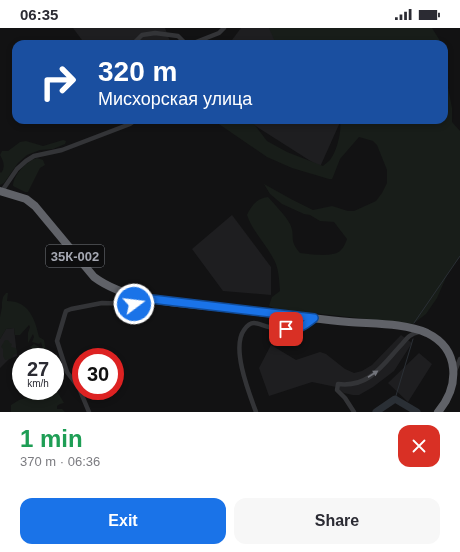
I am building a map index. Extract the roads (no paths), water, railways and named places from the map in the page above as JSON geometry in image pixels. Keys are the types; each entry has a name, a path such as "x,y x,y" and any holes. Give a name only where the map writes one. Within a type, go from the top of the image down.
{"highway":[{"name":"35К-002","path":"1,188 26,199 35,206 94,277 104,285 115,290 143,297 314,316"},
{"path":"1,188 27,197 37,204 97,278 115,288 143,297"},
{"path":"314,316 422,330 442,340 451,354 455,378 450,395 445,405 439,412"},
{"path":"422,330 441,342 448,351 454,368 450,395 439,412"}],"street":[{"path":"201,40 219,33 224,28"},
{"path":"137,40 142,35 154,33 178,36 182,40"},
{"path":"1,188 17,169 34,156 62,150 130,124"},
{"path":"89,412 79,388 67,372 57,341 66,311 102,303 134,304 143,297"},
{"path":"256,412 241,362 239,350 243,332 247,326 254,323 276,329 296,330 304,327 314,316"},
{"path":"354,412 345,398 337,390 338,384 348,386 360,382 379,370 410,334 422,330"},
{"path":"455,371 460,359"}],"waterway":[{"path":"414,323 460,256"},
{"path":"395,399 413,339"},
{"path":"376,412 395,399 417,412"}]}
